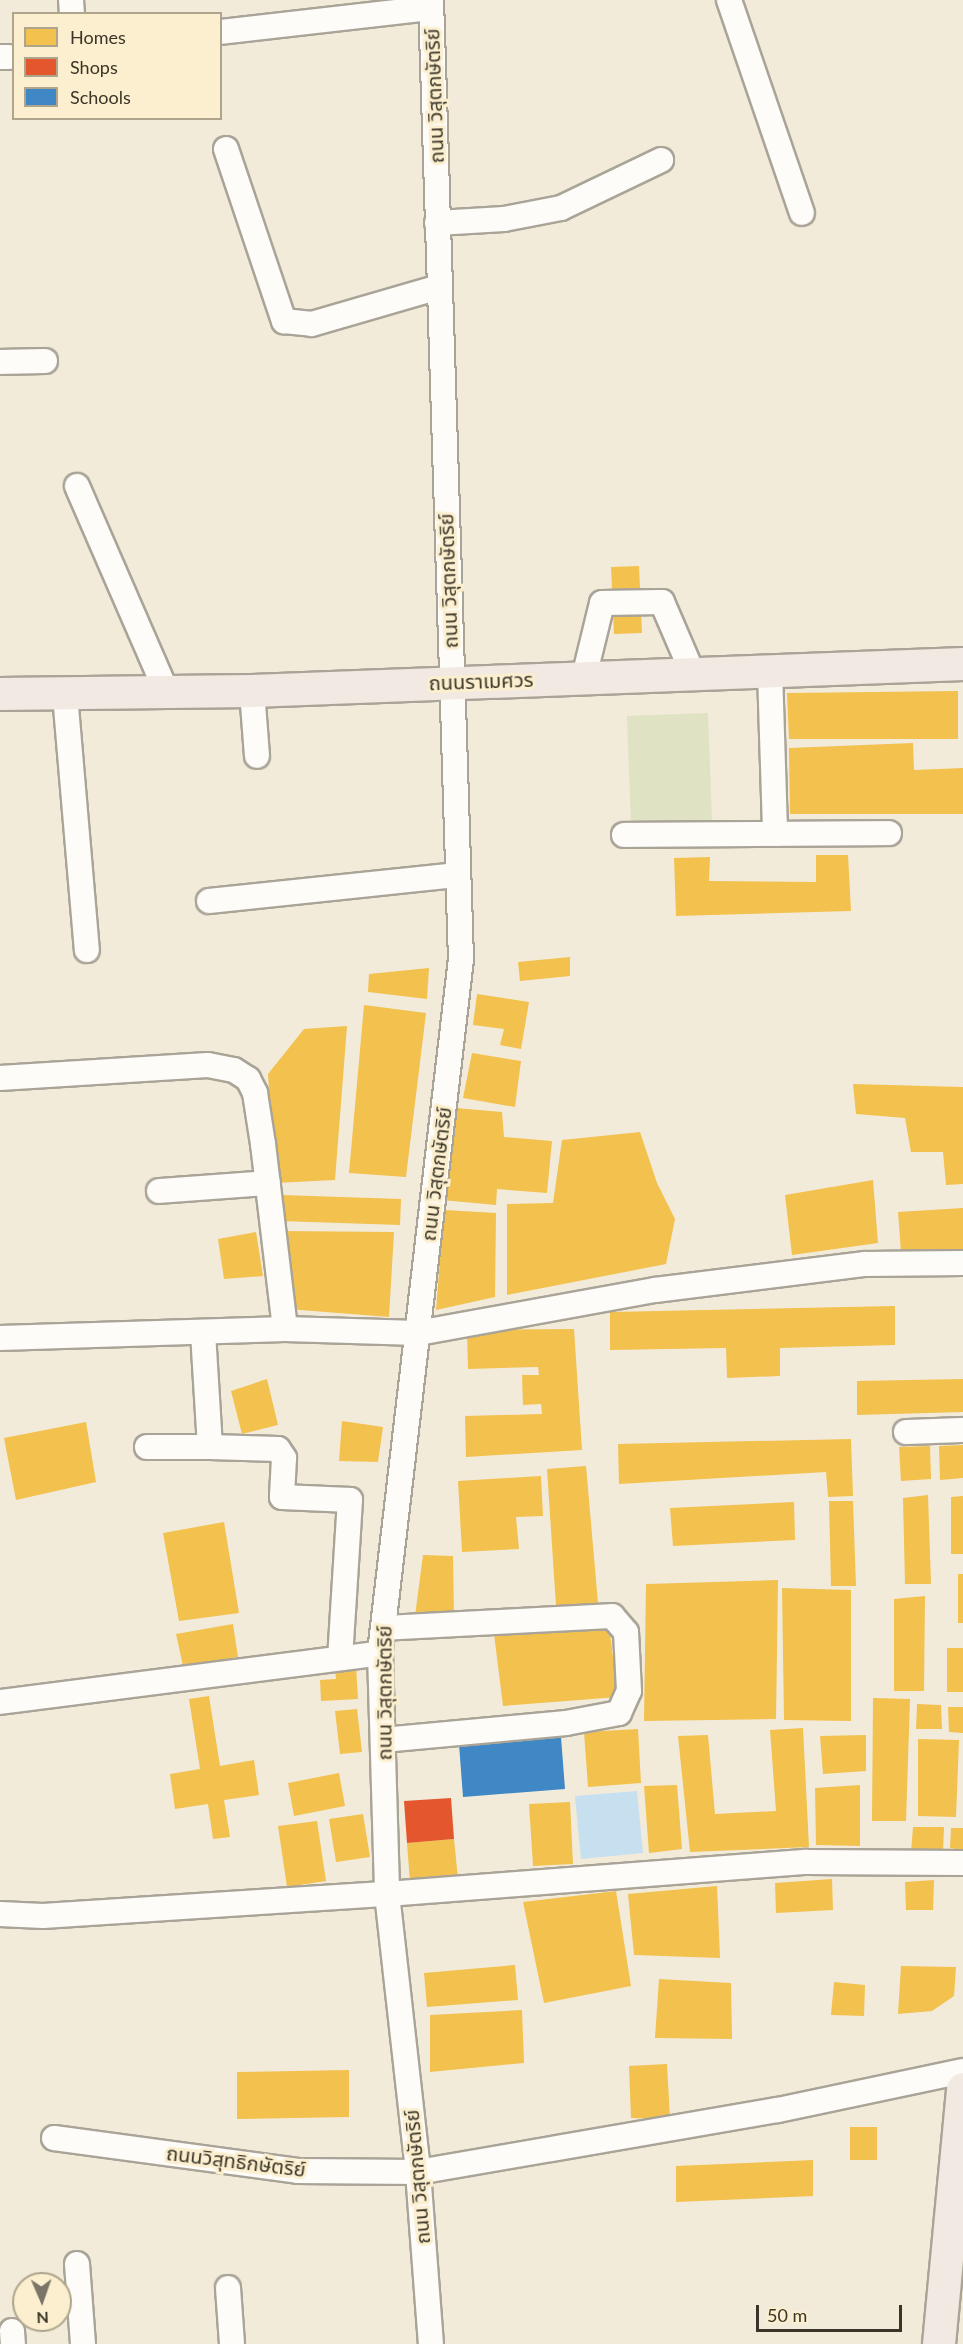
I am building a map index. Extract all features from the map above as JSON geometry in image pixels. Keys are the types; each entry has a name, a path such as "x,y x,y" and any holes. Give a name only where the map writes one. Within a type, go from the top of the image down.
{"main road":[{"name":"ถนนราเมศวร","path":"0,694 252,691 451,681 963,664"},
{"path":"939,2344 963,2089"}],"street":[{"path":"729,0 802,213"},
{"path":"222,32 431,4"},
{"name":"ถนน วิสุตกษัตริย์","path":"431,4 461,959 380,1653 387,1894 418,2172 431,2344"},
{"path":"226,149 278,311 284,321 312,324 439,287"},
{"path":"437,223 504,219 561,208 661,160"},
{"path":"0,362 45,361"},
{"path":"77,486 167,693"},
{"path":"584,677 602,603 662,602 693,674"},
{"path":"770,671 775,834"},
{"path":"252,691 256,756"},
{"path":"65,695 87,950"},
{"path":"624,835 889,832"},
{"path":"209,901 458,875"},
{"path":"0,1078 208,1065 234,1070 248,1079 255,1093 285,1329"},
{"path":"159,1191 268,1183"},
{"path":"0,1338 285,1329 417,1333 656,1290 865,1263 963,1263"},
{"path":"203,1332 210,1447"},
{"path":"906,1432 963,1430"},
{"path":"147,1447 278,1449 284,1458 282,1497 350,1500 340,1658"},
{"path":"383,1628 612,1616 626,1632 629,1691 619,1713 566,1723 383,1740"},
{"path":"0,1702 380,1653"},
{"path":"0,1914 43,1916 387,1894 807,1862 963,1863"},
{"name":"ถนนวิสุทธิกษัตริย์","path":"54,2138 298,2171 418,2172 778,2110 963,2071"},
{"path":"77,2264 83,2344"},
{"path":"228,2288 232,2344"}],"green space":[{"path":"708,713 712,823 631,826 627,716"}],"water":[{"path":"637,1791 643,1853 581,1859 575,1796"}],"building: Homes":[{"path":"639,566 642,633 614,634 611,567"},
{"path":"958,691 958,739 789,739 787,693"},
{"path":"913,743 914,770 963,768 963,814 790,814 789,748"},
{"path":"816,855 848,855 851,911 676,916 674,858 710,857 709,881 816,882"},
{"path":"570,957 570,976 520,981 518,962"},
{"path":"429,968 427,999 368,992 369,974"},
{"path":"477,994 529,1002 521,1049 500,1045 504,1029 473,1025"},
{"path":"364,1005 426,1013 406,1177 349,1173"},
{"path":"347,1026 335,1180 275,1183 268,1074 304,1029"},
{"path":"472,1053 521,1061 515,1107 463,1098"},
{"path":"853,1084 963,1087 963,1184 946,1185 943,1152 911,1152 905,1118 856,1114"},
{"path":"456,1108 502,1112 504,1137 552,1141 547,1193 497,1189 496,1205 442,1200"},
{"path":"640,1132 657,1183 675,1219 666,1264 507,1295 507,1204 553,1203 562,1140"},
{"path":"873,1180 878,1243 792,1255 785,1195"},
{"path":"281,1195 401,1199 400,1225 280,1221"},
{"path":"963,1208 963,1251 901,1252 898,1212"},
{"path":"444,1210 496,1213 495,1297 436,1310"},
{"path":"280,1231 394,1232 389,1317 288,1309"},
{"path":"256,1232 263,1276 224,1279 218,1239"},
{"path":"895,1306 895,1345 780,1348 780,1376 727,1378 726,1348 610,1350 610,1312"},
{"path":"574,1329 582,1450 466,1457 465,1416 542,1414 541,1404 523,1405 522,1375 539,1375 538,1367 468,1369 467,1330"},
{"path":"267,1379 278,1425 242,1434 231,1391"},
{"path":"963,1379 963,1412 857,1415 857,1381"},
{"path":"342,1421 383,1427 378,1462 339,1461"},
{"path":"86,1422 96,1482 16,1500 4,1438"},
{"path":"851,1439 853,1496 828,1497 826,1472 619,1484 618,1444"},
{"path":"963,1445 963,1478 940,1480 939,1446"},
{"path":"930,1446 931,1479 901,1481 899,1447"},
{"path":"586,1466 598,1603 556,1606 547,1469"},
{"path":"541,1476 543,1516 516,1517 519,1549 462,1552 458,1481"},
{"path":"928,1495 931,1584 905,1584 903,1498"},
{"path":"963,1496 963,1554 951,1554 951,1497"},
{"path":"829,1501 853,1501 856,1586 831,1586"},
{"path":"794,1502 795,1540 673,1546 670,1508"},
{"path":"224,1522 239,1613 179,1621 163,1533"},
{"path":"423,1555 453,1556 454,1615 415,1616"},
{"path":"958,1574 963,1574 963,1623 958,1623"},
{"path":"778,1580 776,1719 644,1721 646,1584"},
{"path":"782,1588 851,1590 851,1721 784,1720"},
{"path":"925,1596 924,1691 894,1691 894,1599"},
{"path":"233,1624 238,1657 183,1666 176,1634"},
{"path":"609,1625 618,1697 503,1706 494,1634"},
{"path":"947,1648 963,1648 963,1692 947,1692"},
{"path":"356,1666 358,1699 321,1701 320,1680 336,1679 335,1668"},
{"path":"209,1696 220,1766 254,1760 259,1795 224,1800 230,1837 213,1839 208,1804 175,1809 170,1774 200,1769 189,1699"},
{"path":"873,1698 910,1699 906,1821 872,1821"},
{"path":"917,1704 941,1705 942,1729 916,1729"},
{"path":"948,1707 963,1707 963,1733 949,1732"},
{"path":"357,1709 362,1752 340,1754 335,1711"},
{"path":"803,1728 809,1847 690,1852 678,1736 708,1735 715,1814 776,1811 770,1730"},
{"path":"638,1729 641,1783 588,1787 584,1732"},
{"path":"866,1735 866,1771 823,1774 820,1736"},
{"path":"918,1739 959,1740 956,1817 918,1816"},
{"path":"339,1773 345,1806 294,1816 288,1783"},
{"path":"677,1785 682,1849 649,1853 644,1786"},
{"path":"860,1785 860,1846 816,1845 815,1788"},
{"path":"570,1802 573,1864 533,1866 529,1804"},
{"path":"363,1814 370,1857 336,1862 329,1819"},
{"path":"317,1821 326,1881 287,1887 278,1826"},
{"path":"913,1827 944,1827 943,1853 911,1852"},
{"path":"951,1828 963,1828 963,1850 950,1848"},
{"path":"454,1839 458,1879 410,1882 407,1843"},
{"path":"832,1879 833,1910 776,1913 775,1883"},
{"path":"934,1880 933,1910 906,1910 905,1882"},
{"path":"717,1886 720,1958 634,1955 628,1894"},
{"path":"616,1891 631,1986 544,2003 523,1902"},
{"path":"515,1965 518,2000 427,2007 424,1973"},
{"path":"901,1966 956,1967 954,1996 932,2011 898,2014"},
{"path":"659,1979 731,1983 732,2039 655,2038"},
{"path":"834,1982 865,1985 864,2016 831,2015"},
{"path":"522,2010 524,2063 430,2072 430,2015"},
{"path":"667,2064 670,2119 631,2118 629,2066"},
{"path":"349,2070 349,2117 237,2119 237,2072"},
{"path":"850,2127 877,2127 877,2160 850,2160"},
{"path":"813,2160 813,2196 676,2202 676,2166"}],"building: Shops":[{"path":"451,1798 454,1839 407,1843 404,1801"}],"building: Schools":[{"path":"561,1737 565,1789 463,1797 459,1744"}]}
